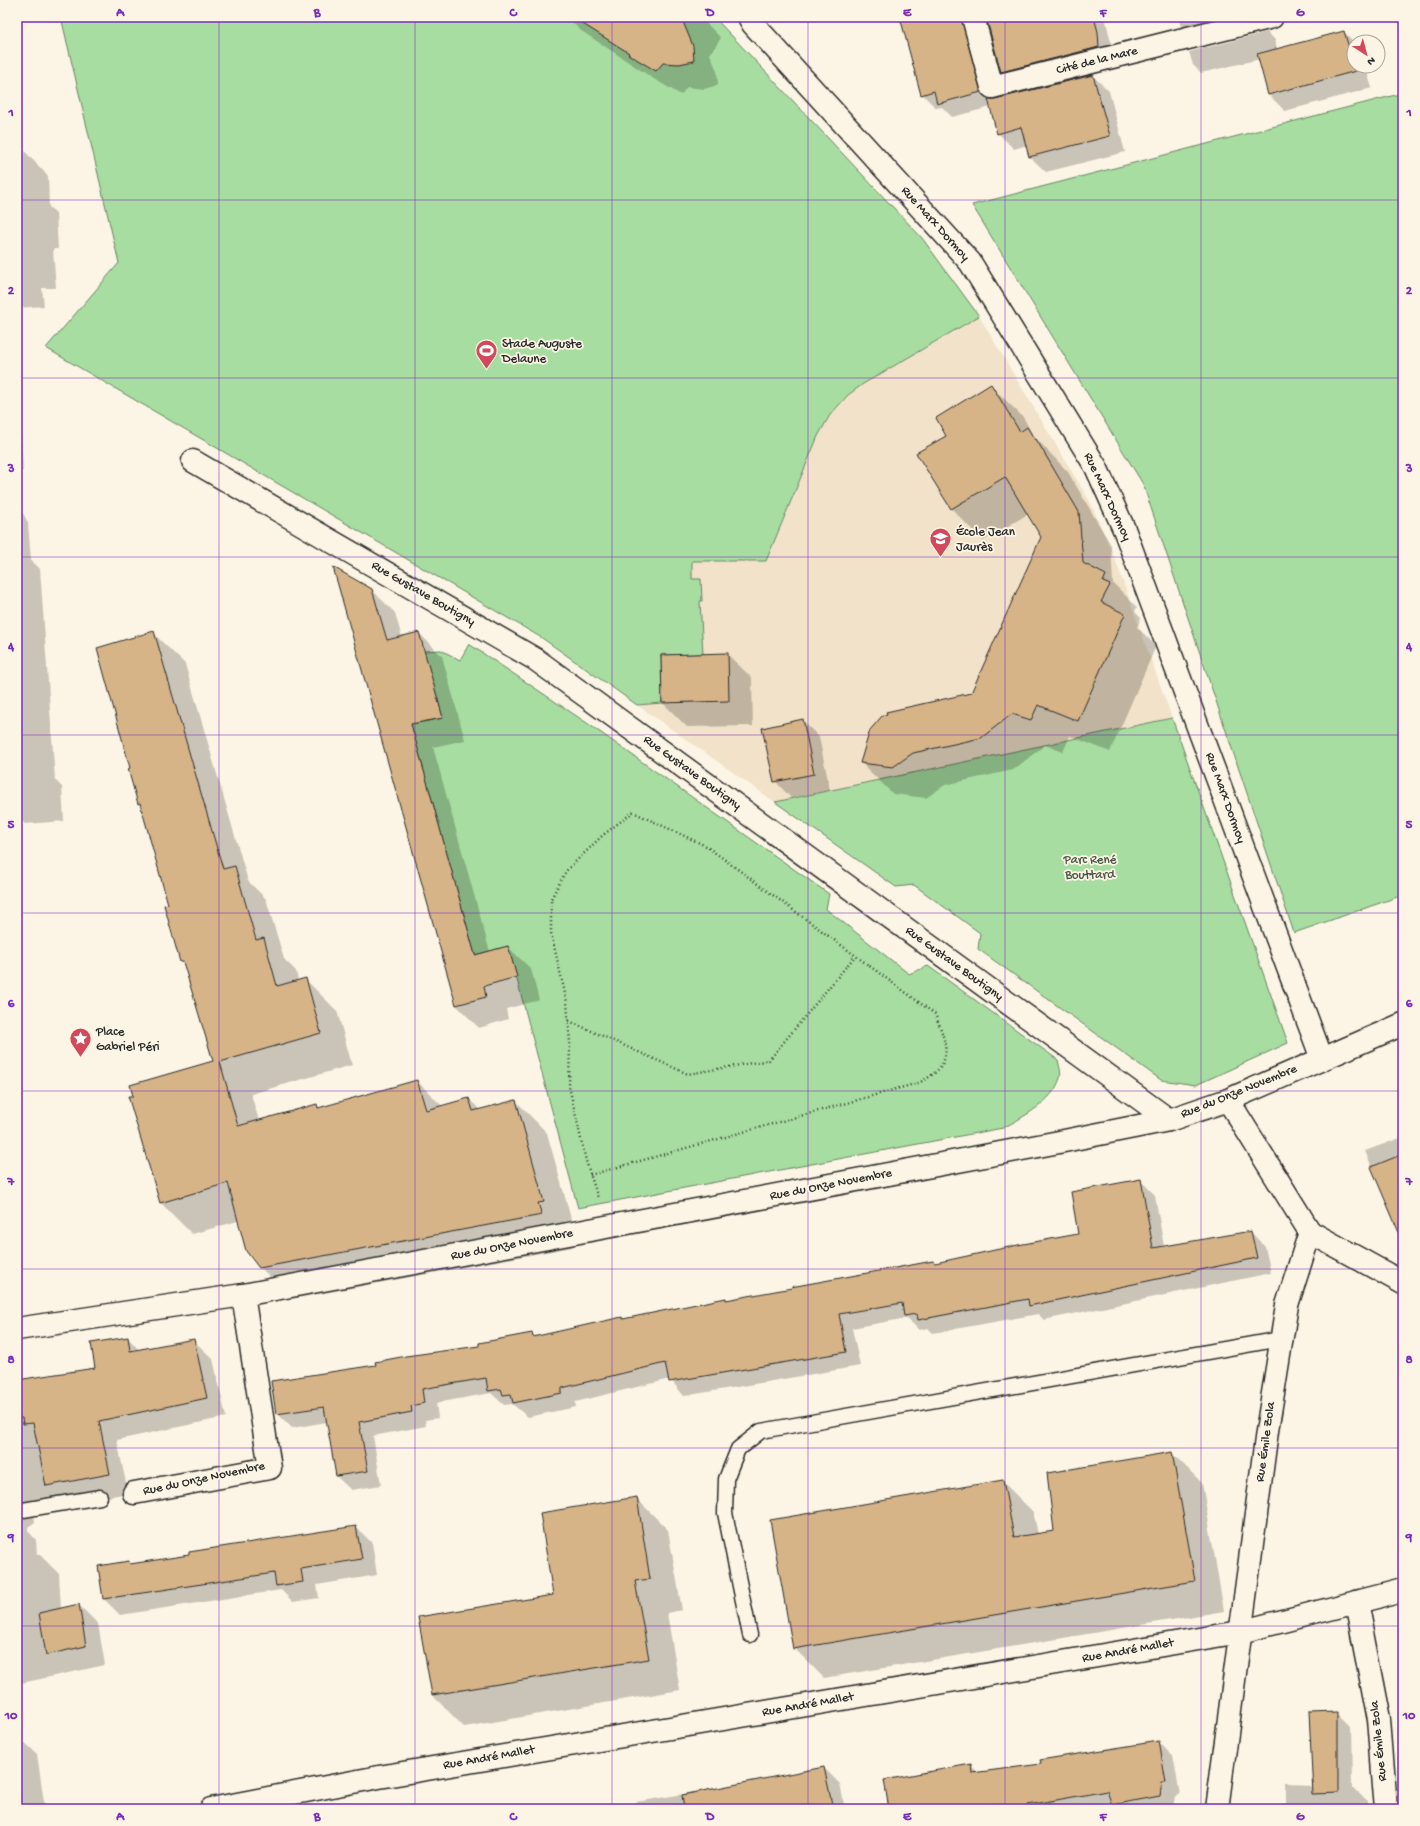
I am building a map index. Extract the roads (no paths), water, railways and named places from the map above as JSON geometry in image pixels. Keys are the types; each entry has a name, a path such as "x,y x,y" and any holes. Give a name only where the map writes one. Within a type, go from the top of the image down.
{"street":[{"name":"Rue Marx Dormoy","path":"749,17 758,30 970,262 1096,467 1124,529 1322,1059"},
{"name":"Cité de la Mare","path":"973,17 992,87 1272,17"},
{"name":"Rue Gustave Boutigny","path":"193,461 535,659 1169,1120"},
{"name":"Rue du Onze Novembre","path":"17,1329 243,1295 1046,1145 1169,1120 1228,1100 1403,1024"},
{"path":"1228,1100 1310,1232 1403,1283"},
{"name":"Rue Émile Zola","path":"1217,1809 1267,1431 1281,1339 1287,1305 1310,1232"},
{"name":"Rue du Onze Novembre","path":"134,1493 270,1468 243,1295"},
{"name":"Rue André Mallet","path":"211,1809 379,1777 1240,1632 1403,1590"},
{"name":"Rue Émile Zola","path":"1356,1602 1378,1720 1386,1809"}],"lane":[{"path":"750,1635 725,1513 726,1479 738,1450 761,1431 1281,1339"},
{"path":"17,1511 100,1497"}],"place":[{"name":"Stade Auguste Delaune","path":"486,370"},
{"name":"École Jean Jaurès","path":"941,558"},
{"name":"Place Gabriel Péri","path":"80,1058"}],"park label":[{"name":"Parc René Bouttard","path":"1090,868"}]}
